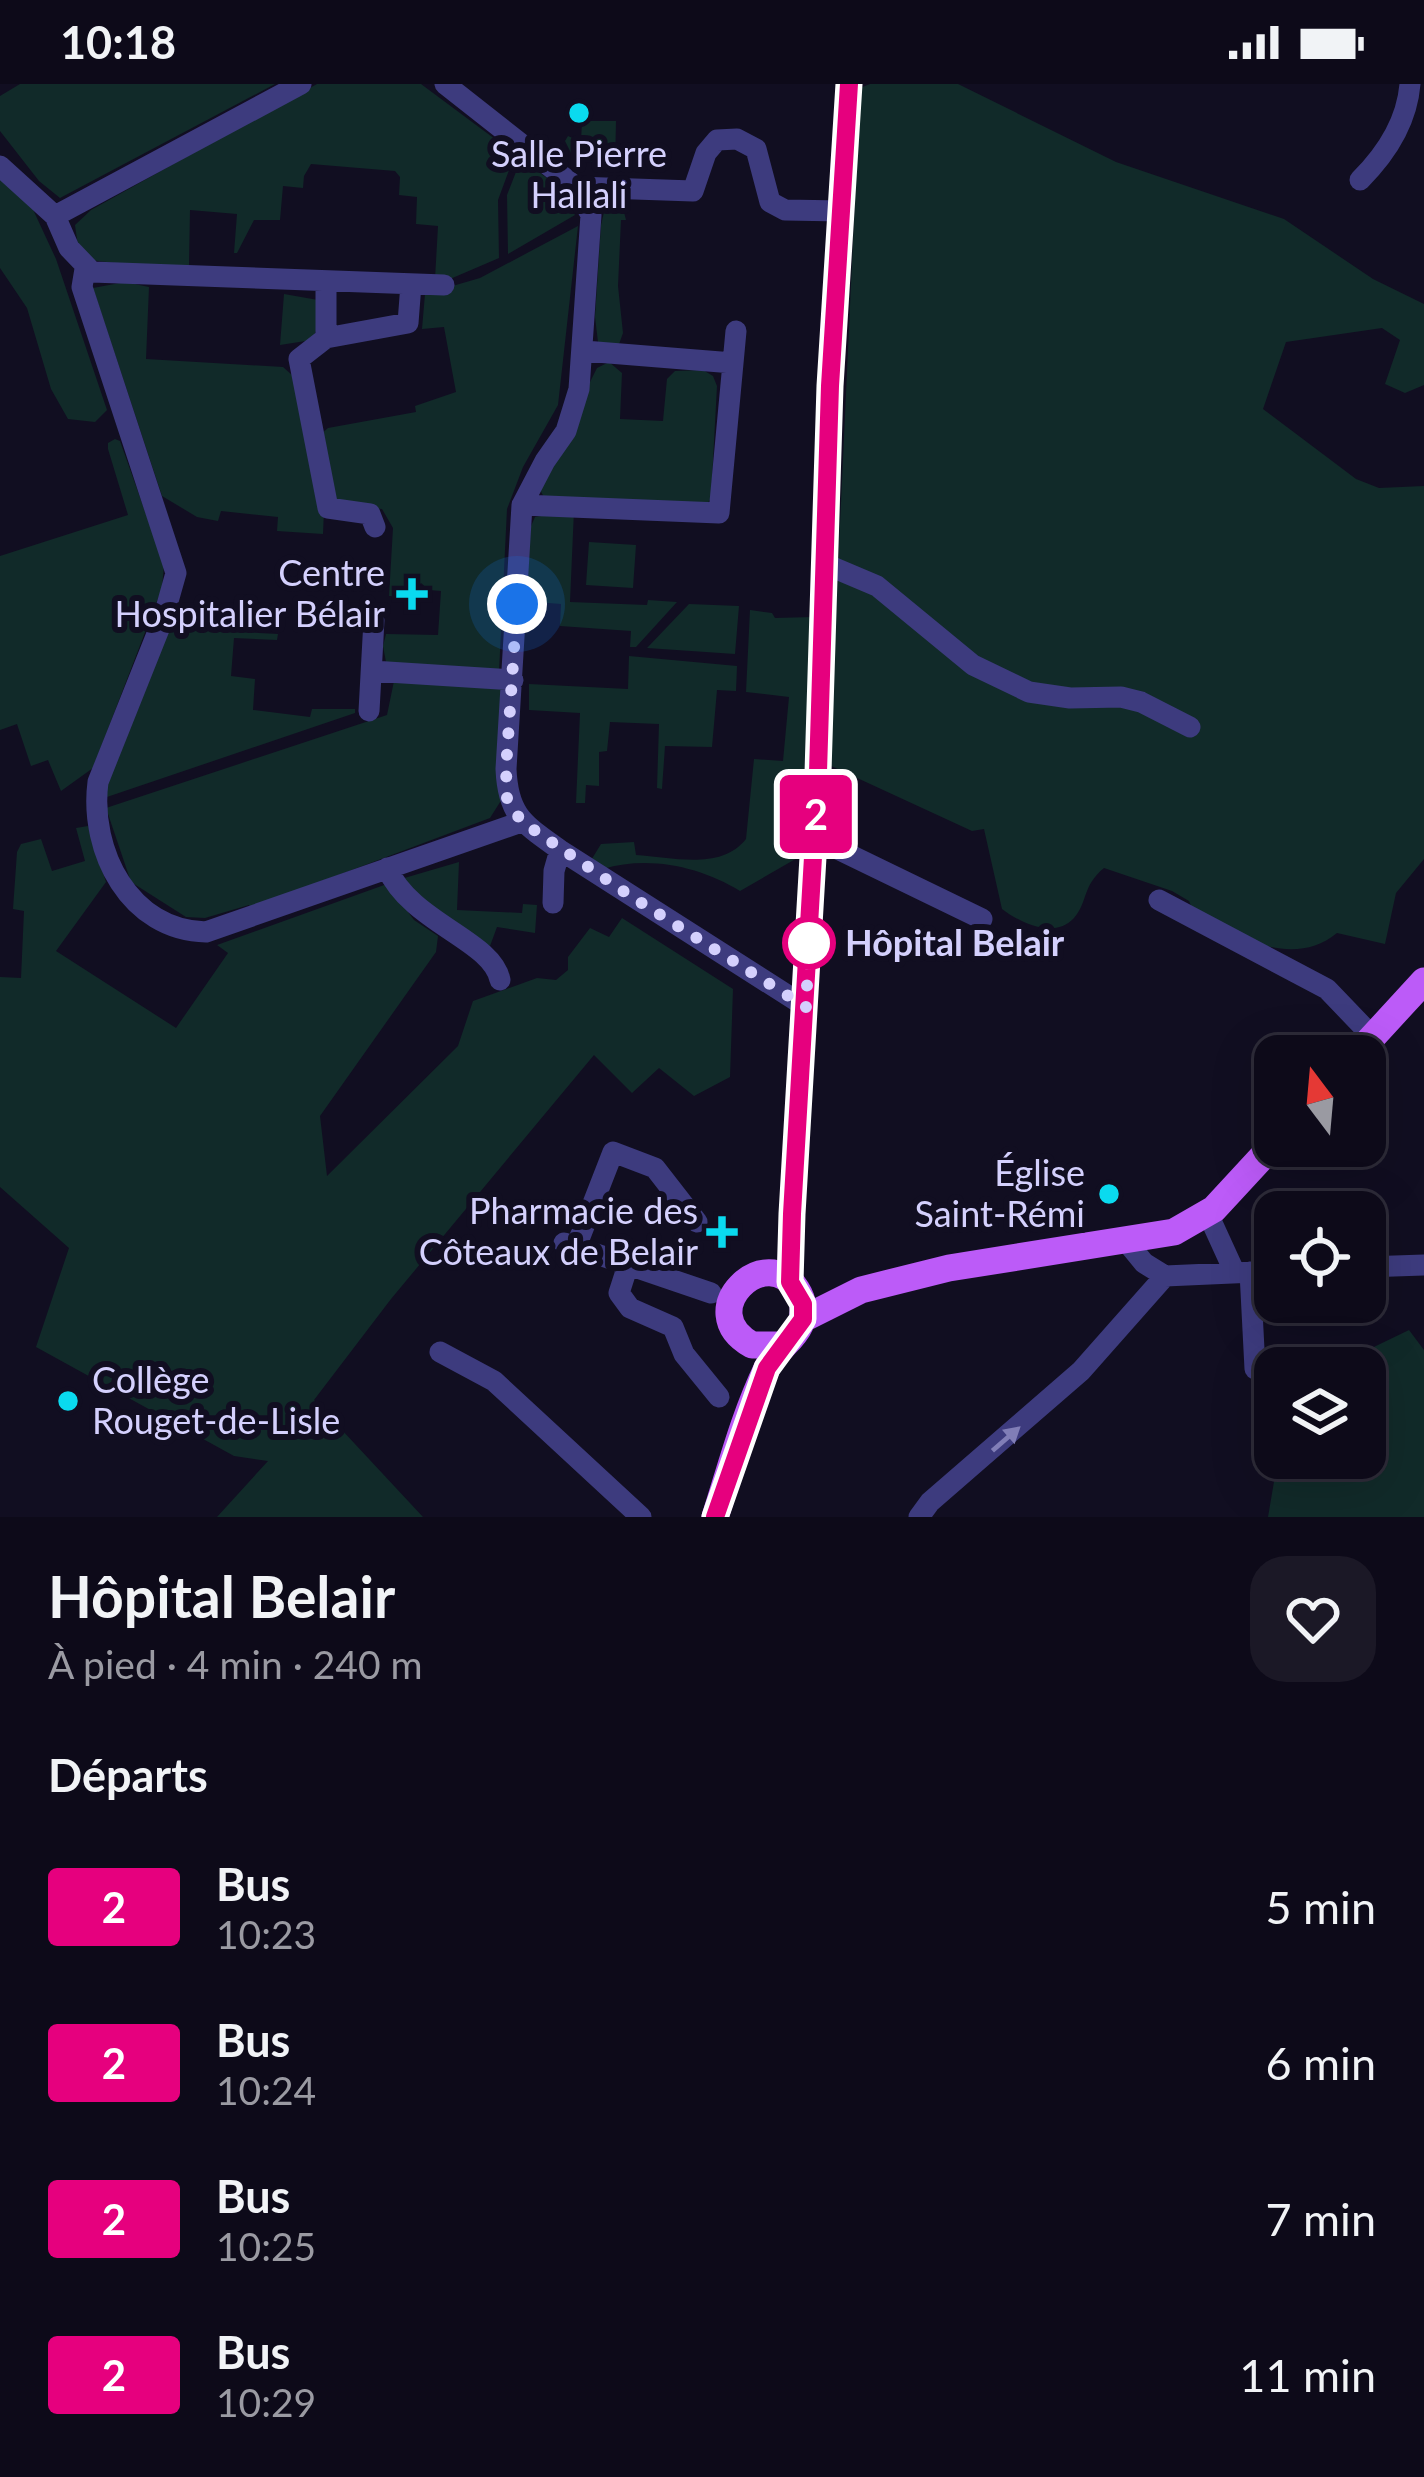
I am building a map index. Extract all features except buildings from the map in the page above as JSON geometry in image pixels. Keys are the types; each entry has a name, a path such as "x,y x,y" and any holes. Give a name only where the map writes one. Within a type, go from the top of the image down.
{"main road":[{"path":"1374,1035 1424,981"},
{"path":"803,1319 861,1290 949,1268 1174,1232 1208,1214 1254,1165"},
{"path":"746,1420 754,1364 748,1343 731,1318 737,1285 769,1273 793,1285 824,1288 949,1268"},
{"path":"715,1517 746,1420 781,1345 803,1319 803,1304 793,1285"},
{"path":"748,1343 766,1348 781,1345"}],"street":[{"path":"55,216 301,84"},
{"path":"445,84 576,187 591,215 579,389 566,431 522,505 507,798 521,821 560,850 806,1007"},
{"path":"793,1285 792,1214 806,1007 848,84"},
{"path":"1360,180 1384,157 1410,84"},
{"path":"576,187 693,191 706,153 717,140 737,140 756,148 770,202 785,210 842,211"},
{"path":"0,166 55,216 85,269 82,287 176,573 163,619 98,782 95,808 118,883 136,904 172,927 206,932 521,821"},
{"path":"85,269 444,285"},
{"path":"326,281 326,338"},
{"path":"375,527 370,514 328,508 299,359 326,338 408,323 411,284"},
{"path":"522,505 719,513 736,331"},
{"path":"584,351 733,363"},
{"path":"825,564 877,586 973,665 1029,692 1070,698 1121,697 1141,702 1190,728"},
{"path":"370,711 374,620"},
{"path":"372,671 513,680"},
{"path":"814,838 982,919"},
{"path":"553,903 560,850"},
{"path":"387,868 407,902 480,950 497,966 500,980"},
{"path":"1159,900 1327,989 1357,1035"},
{"path":"698,1222 656,1168 613,1152 570,1245 628,1265 737,1285 777,1252 792,1214"},
{"path":"1208,1214 1242,1273 1254,1362"},
{"path":"1126,1241 1144,1263 1165,1276 1254,1272"},
{"path":"1386,1266 1424,1264"},
{"path":"628,1265 619,1292 630,1308 673,1327 684,1354 719,1397"},
{"path":"919,1517 930,1502 1082,1371 1165,1276"},
{"path":"440,1352 494,1381 641,1517"}],"green space":[{"path":"20,84 275,84 60,198 39,181 0,131 0,96"},
{"path":"317,84 421,84 515,154 498,200 499,258 450,279 435,279 438,226 416,224 417,197 399,195 400,177 395,171 311,164 303,188 283,186 280,220 254,220 237,253 237,214 190,210 189,265 90,260 78,246 75,225 91,210"},
{"path":"958,84 1116,162 1284,219 1373,279 1424,304 1424,385 1405,393 1385,384 1400,340 1382,328 1286,342 1263,409 1356,479 1379,488 1424,486 1424,859 1396,893 1385,944 1337,933 1304,948 1268,946 1197,920 1189,901 1172,891 1104,868 1092,881 1074,918 1057,928 1037,927 1002,909 984,829 972,831 829,765 860,88"},
{"path":"582,121 616,121 615,166 574,159 565,141 568,136 581,142"},
{"path":"521,159 551,181 575,215 508,254 507,195"},
{"path":"0,179 30,203 56,259 107,410 95,422 68,419 51,389 27,308 0,268"},
{"path":"616,205 623,208 626,220 621,220 618,286 623,333 618,347 608,348 598,342 595,317 601,225 604,212"},
{"path":"578,226 558,405 523,467 507,509 499,672 386,662 386,634 438,635 441,591 421,583 414,590 403,589 402,597 389,596 393,528 382,509 336,506 320,435 328,428 416,412 415,406 456,392 444,327 422,329 425,294 480,278"},
{"path":"125,282 149,287 146,359 283,367 292,375 324,510 323,534 277,531 278,517 221,511 218,521 197,517 162,496 93,288"},
{"path":"284,294 318,300 319,324 312,340 280,345"},
{"path":"609,362 622,373 620,419 663,421 667,379 675,371 703,370 713,376 717,386 711,498 706,506 545,499 538,486 597,368"},
{"path":"115,439 120,441 164,565 162,588 93,768 61,791 48,760 31,766 17,724 0,730 0,556 128,515 108,449"},
{"path":"574,510 570,602 677,602 636,647 630,647 631,631 560,626 561,604 523,601 528,533 535,517"},
{"path":"589,542 636,545 633,588 586,585"},
{"path":"689,604 739,606 735,654 647,648"},
{"path":"750,610 772,613 775,618 813,617 799,857 740,891 709,875 674,866 638,863 603,869 590,862 601,844 634,842 636,855 695,860 723,855 746,839 754,759 783,761 789,697 746,692"},
{"path":"169,628 278,634 277,640 234,638 231,676 255,679 253,710 310,717 312,709 355,709 355,713 104,798 105,785"},
{"path":"629,656 737,666 736,691 717,690 712,747 665,746 662,789 657,788 659,724 610,722 607,751 599,752 599,786 586,785 585,803 576,803 580,713 529,710 529,684 628,689"},
{"path":"394,681 503,686 502,799 490,818 251,908 205,918 186,917 131,882 106,808 387,715"},
{"path":"88,826 106,882 56,951 176,1028 228,953 217,945 387,884 414,920 438,936 436,952 320,1116 327,1176 458,1046 473,1001 537,978 556,980 568,970 568,957 590,928 609,937 622,918 733,989 730,1077 694,1096 659,1068 632,1093 594,1055 391,1299 314,1400 423,1517 217,1517 268,1461 234,1456 36,1347 69,1248 0,1187 0,977 21,978 24,911 13,909 21,844 41,839 52,871 85,861 76,828"},
{"path":"459,862 457,910 522,913 523,904 537,905 535,933 497,927 490,946 428,911 401,879"},
{"path":"1409,1330 1424,1350 1424,1517 1268,1517 1274,1479 1386,1479 1386,1347 1374,1347"}],"bus line":[{"name":"2","path":"715,1517 767,1368 803,1319 803,1304 790,1282 792,1214 818,772 830,386 849,84"}],"place":[{"name":"Salle Pierre Hallali","path":"579,113"},
{"name":"Centre Hospitalier Bélair","path":"412,594"},
{"name":"Hôpital Belair","path":"809,943"},
{"name":"Église Saint-Rémi","path":"1109,1194"},
{"name":"Pharmacie des Côteaux de Belair","path":"722,1232"},
{"name":"Collège Rouget-de-Lisle","path":"68,1401"}],"route":[{"path":"517,604 506,769 507,798 521,821 806,1007 809,943"}]}
